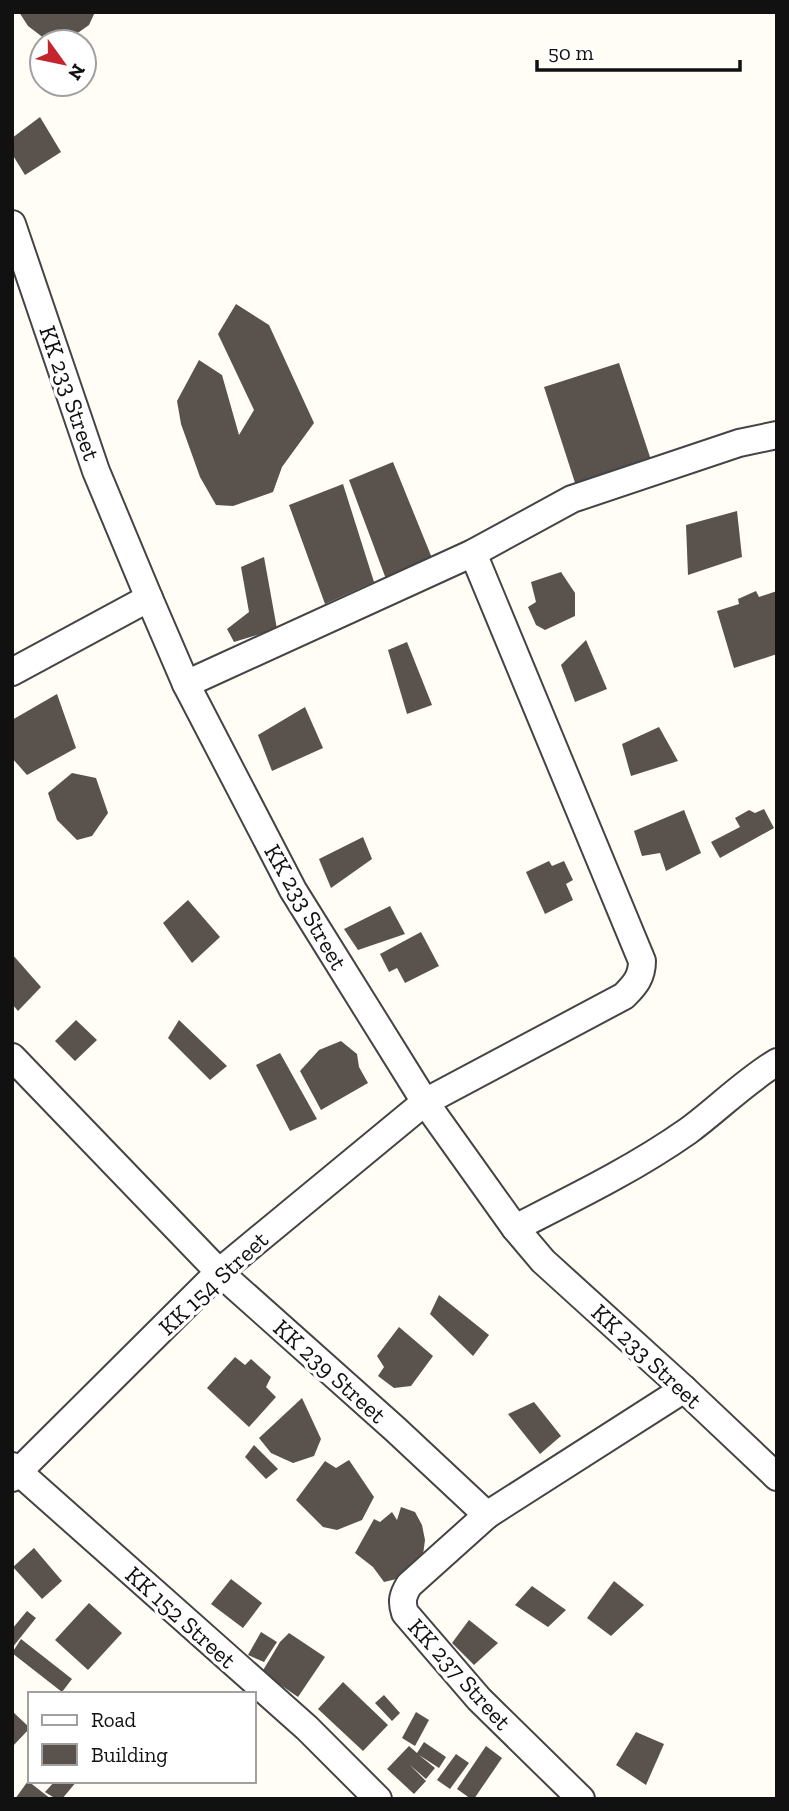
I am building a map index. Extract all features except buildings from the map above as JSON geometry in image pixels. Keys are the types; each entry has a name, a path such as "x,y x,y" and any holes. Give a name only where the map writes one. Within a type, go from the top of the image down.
{"street":[{"name":"KK 233 Street","path":"12,225 96,471 149,598 186,684 293,890 425,1102 515,1228 543,1261 777,1477"},
{"path":"186,684 473,553 572,499 738,443 777,435"},
{"name":"KK 154 Street","path":"14,1472 219,1272 425,1102 624,996 642,973 642,961 473,553"},
{"path":"12,671 149,598"},
{"name":"KK 239 Street","path":"12,1057 219,1272 487,1515"},
{"path":"515,1228 605,1183 688,1131 777,1062"},
{"path":"487,1515 684,1389"},
{"name":"KK 152 Street","path":"14,1472 307,1728 378,1799"},
{"name":"KK 237 Street","path":"487,1515 409,1585 402,1603 405,1613 478,1699 581,1799"}]}
